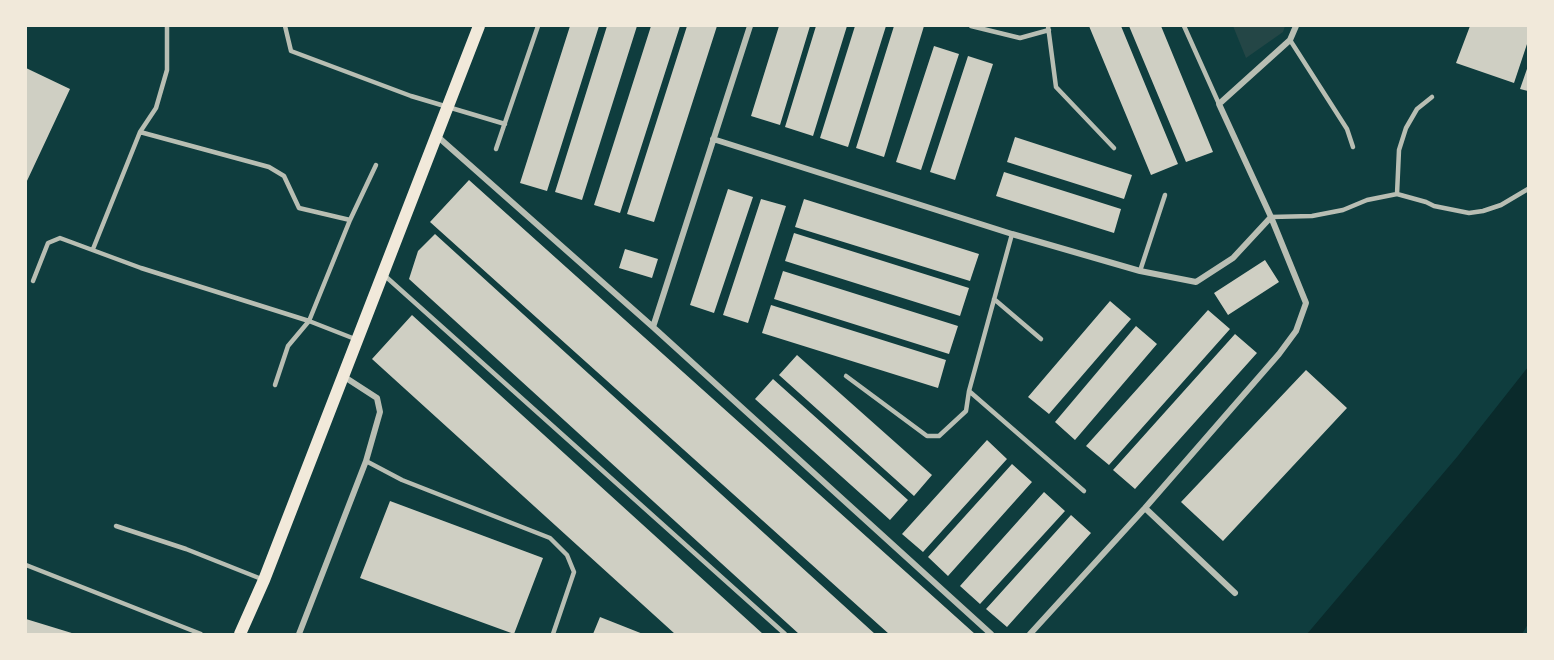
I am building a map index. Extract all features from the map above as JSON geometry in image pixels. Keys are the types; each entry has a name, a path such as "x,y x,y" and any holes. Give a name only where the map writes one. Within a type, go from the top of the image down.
{"main road":[{"path":"240,634 264,580 479,26"}],"street":[{"path":"652,327 750,26"},
{"path":"1030,634 1144,508 1279,354 1296,331 1306,303 1271,217 1219,104 1290,40 1296,26"},
{"path":"436,136 652,327 991,634"},
{"path":"713,139 1012,234 1140,271 1196,282 1233,258 1271,217"},
{"path":"299,634 366,461 380,412 377,398 344,376"},
{"path":"1144,508 1235,593"}],"lane":[{"path":"93,249 140,132 156,108 167,70 167,26"},
{"path":"285,26 291,51 411,96 505,124"},
{"path":"496,149 538,26"},
{"path":"971,26 1020,38 1048,28 1056,87 1114,148"},
{"path":"1184,26 1219,104"},
{"path":"1290,40 1347,129 1353,147"},
{"path":"1397,194 1399,150 1406,128 1417,109 1432,97"},
{"path":"140,132 269,167 284,176 299,208 350,220"},
{"path":"274,385 288,346 309,321 350,220 376,165"},
{"path":"1271,217 1312,216 1343,210 1367,200 1397,194 1434,206 1469,213 1501,205 1528,189"},
{"path":"1140,271 1165,195"},
{"path":"846,376 927,436 939,436 966,411 969,391 1012,234"},
{"path":"33,282 48,243 60,238 141,268 309,321 356,340"},
{"path":"382,273 785,634"},
{"path":"994,299 1041,339"},
{"path":"969,391 1084,491"},
{"path":"366,461 402,480 550,538 567,555 574,572 553,634"},
{"path":"116,526 186,549 264,580"},
{"path":"26,565 201,634"}],"shaded area":[{"path":"1233,26 1285,26 1283,32 1246,58"},
{"path":"1528,367 1528,624 1522,634 1307,634 1457,457"}],"building":[{"path":"570,26 599,26 547,191 520,183"},
{"path":"607,26 637,26 582,200 555,192"},
{"path":"651,26 680,26 620,213 594,205"},
{"path":"687,26 717,26 654,222 627,214"},
{"path":"779,26 810,26 780,125 751,116"},
{"path":"816,26 847,26 813,136 785,127"},
{"path":"855,26 886,26 848,147 820,138"},
{"path":"894,26 924,26 884,157 856,148"},
{"path":"1089,26 1121,26 1178,164 1151,175"},
{"path":"1129,26 1161,26 1213,152 1186,162"},
{"path":"1470,26 1528,26 1528,41 1514,83 1456,63"},
{"path":"934,46 959,54 921,170 896,162"},
{"path":"968,56 993,64 955,180 930,172"},
{"path":"1528,66 1528,91 1520,89"},
{"path":"26,68 70,89 26,183"},
{"path":"1015,137 1132,175 1124,199 1007,162"},
{"path":"1004,172 1121,209 1114,233 996,196"},
{"path":"469,180 975,634 889,634 430,222"},
{"path":"728,189 753,197 714,313 690,305"},
{"path":"761,199 786,206 748,323 723,315"},
{"path":"804,199 979,254 970,281 795,227"},
{"path":"794,233 969,288 960,316 785,261"},
{"path":"435,234 875,634 799,634 409,279 418,251"},
{"path":"625,249 658,259 652,278 619,268"},
{"path":"1265,260 1279,282 1228,315 1214,293"},
{"path":"783,271 958,326 949,354 774,299"},
{"path":"1110,301 1131,319 1049,414 1028,397"},
{"path":"771,305 946,360 938,388 762,333"},
{"path":"1208,310 1230,329 1109,465 1086,446"},
{"path":"412,315 763,634 675,634 372,359"},
{"path":"1136,326 1157,344 1075,440 1055,422"},
{"path":"1235,334 1257,353 1135,489 1113,470"},
{"path":"797,355 932,475 914,496 779,375"},
{"path":"1306,370 1347,408 1223,541 1181,502"},
{"path":"773,379 908,500 890,520 755,399"},
{"path":"987,440 1007,459 923,552 902,534"},
{"path":"1012,464 1032,482 948,576 928,557"},
{"path":"1044,492 1065,511 980,604 960,586"},
{"path":"390,501 543,558 514,634 360,578"},
{"path":"1071,515 1091,533 1007,627 986,609"},
{"path":"600,617 643,634 593,634"},
{"path":"26,619 75,634 26,634"}]}
